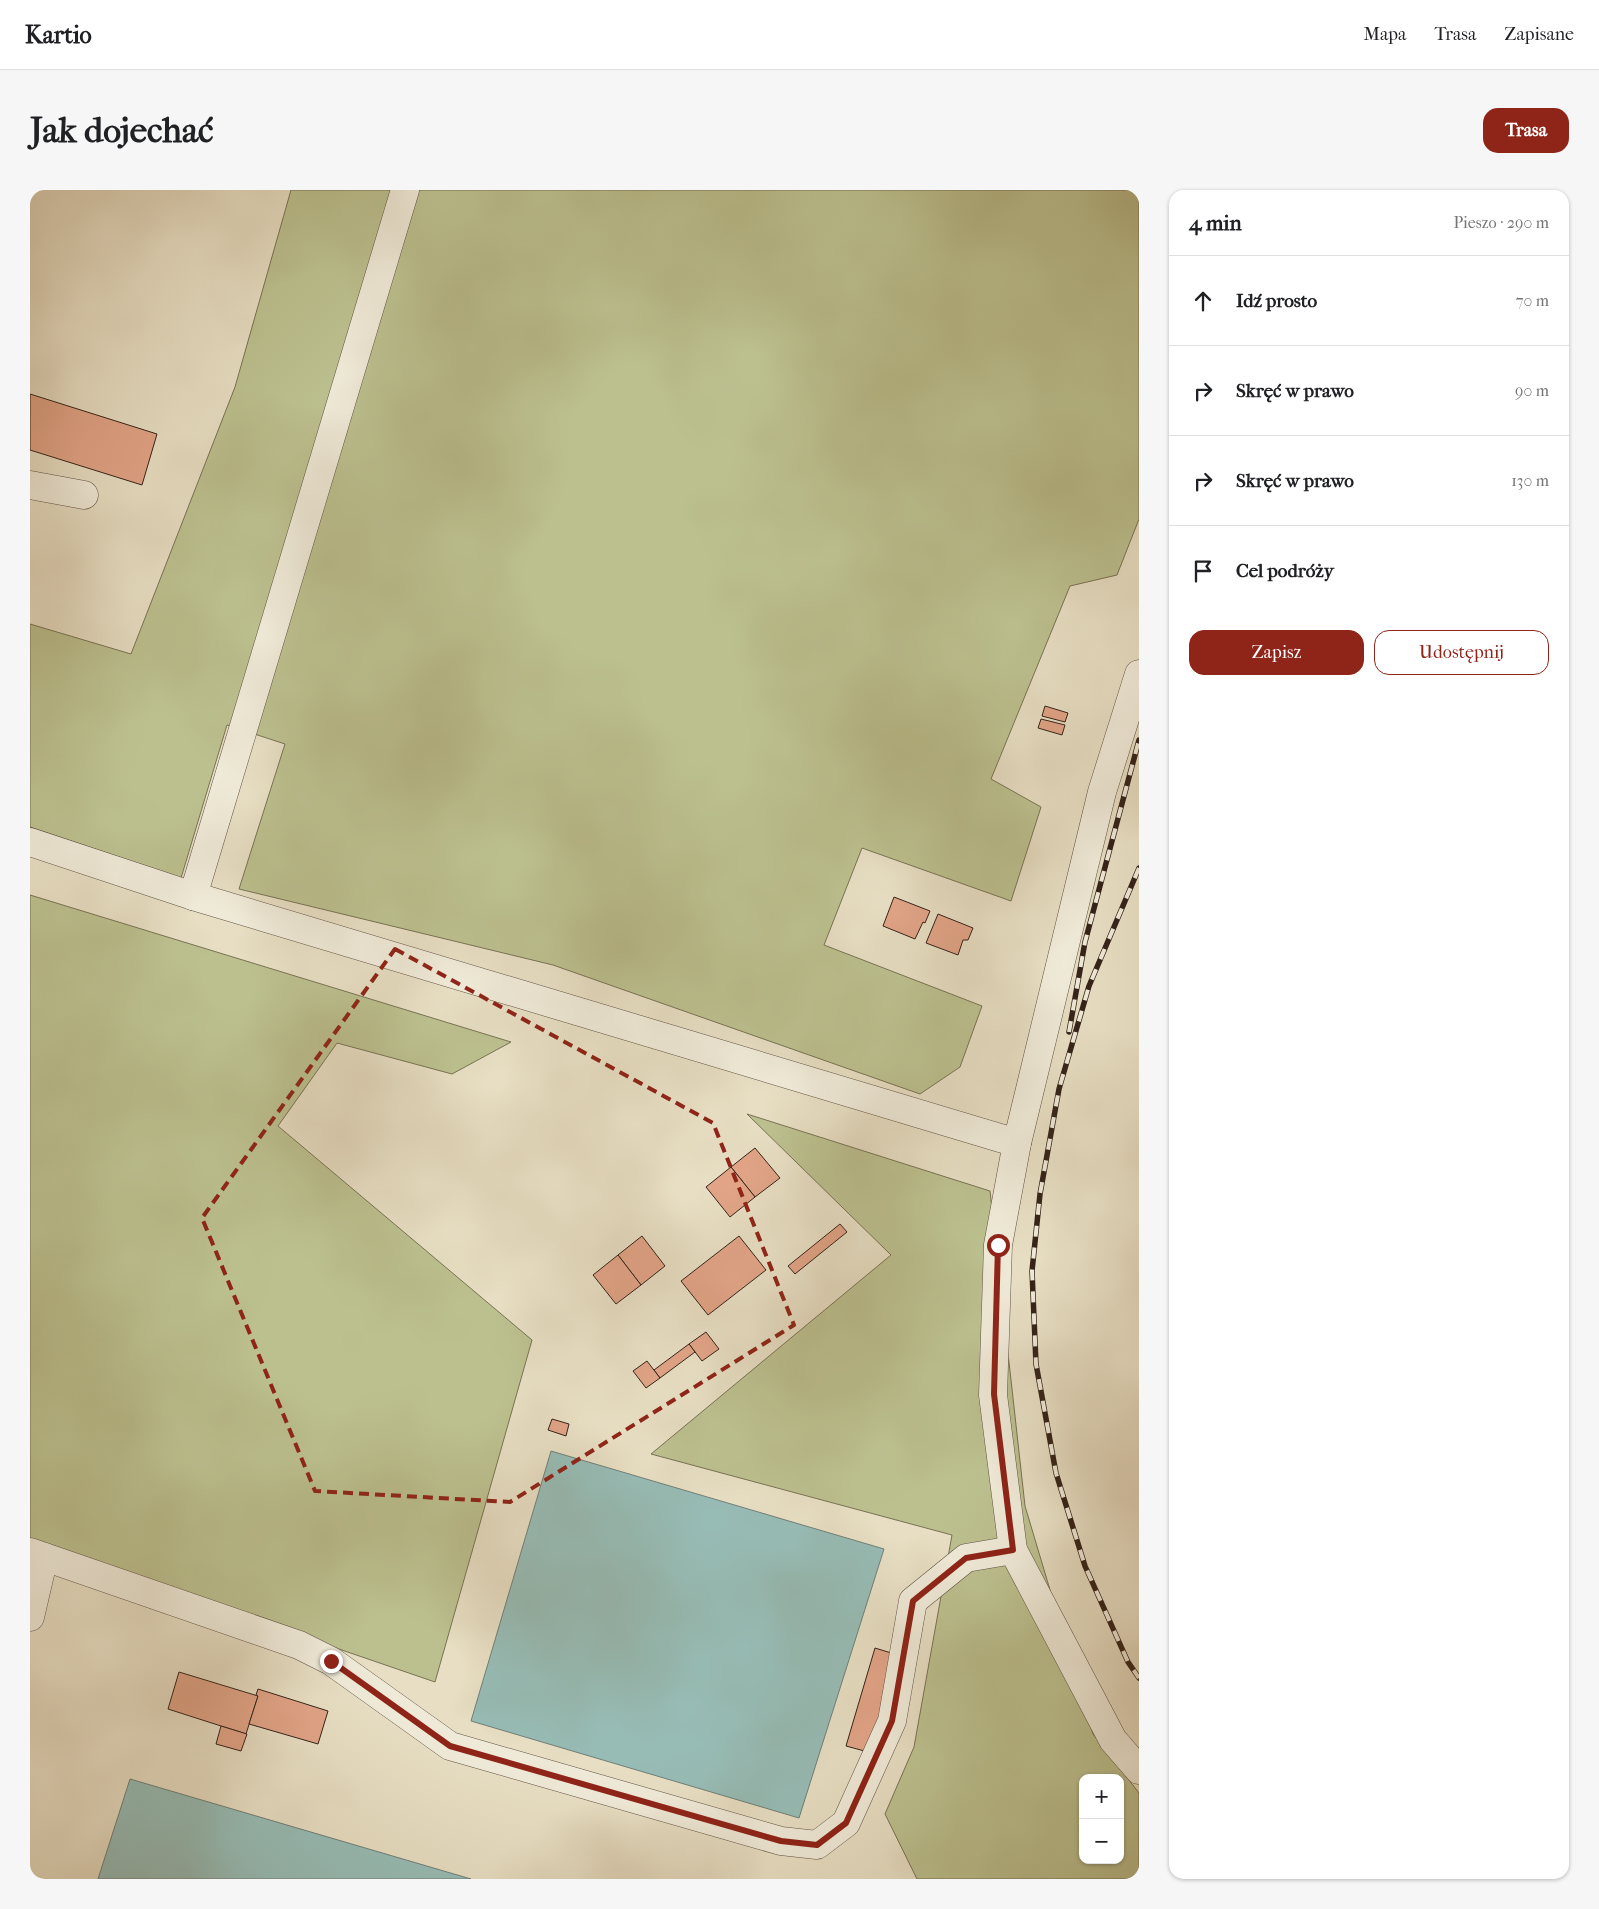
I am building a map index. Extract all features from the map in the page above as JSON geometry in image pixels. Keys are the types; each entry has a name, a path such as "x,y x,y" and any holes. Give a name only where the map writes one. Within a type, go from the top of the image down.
{"lane":[{"path":"193,896 405,190"},
{"path":"30,485 84,495"},
{"path":"1139,674 1102,792 1017,1143 998,1245 994,1394 1013,1550 1113,1740 1139,1770"},
{"path":"30,842 193,896 1017,1143"},
{"path":"30,1617 37,1554 299,1645 331,1661 450,1746 781,1841 817,1845 846,1823 892,1721 913,1601 966,1558 1013,1550"}],"highlighted area":[{"path":"395,949 713,1123 794,1325 510,1502 315,1491 202,1218"}],"green space":[{"path":"291,190 1139,190 1139,519 1117,575 1070,586 991,779 1041,807 1011,901 862,848 824,945 982,1006 960,1067 920,1094 553,965 239,889 285,744 227,725 181,878 30,827 30,624 131,654 235,387"},
{"path":"30,895 511,1042 452,1074 337,1043 278,1126 532,1340 435,1682 30,1543"},
{"path":"747,1114 990,1191 1025,1506 1093,1734 1139,1793 1139,1879 917,1879 885,1814 914,1747 952,1535 651,1454 891,1255"}],"water":[{"path":"551,1451 884,1549 799,1818 471,1721"},
{"path":"130,1779 471,1879 98,1879"}],"building":[{"path":"30,394 157,434 142,485 30,450"},
{"path":"1045,706 1068,713 1065,722 1042,716"},
{"path":"1041,719 1065,725 1062,735 1038,728"},
{"path":"894,897 930,911 915,939 883,926"},
{"path":"938,914 973,928 968,940 963,940 958,955 926,943"},
{"path":"755,1148 780,1178 755,1197 731,1167"},
{"path":"731,1167 755,1197 730,1217 706,1187"},
{"path":"840,1224 847,1232 795,1274 788,1266"},
{"path":"642,1236 665,1266 641,1285 618,1255"},
{"path":"739,1236 766,1270 708,1315 681,1281"},
{"path":"618,1255 641,1285 616,1304 593,1275"},
{"path":"706,1332 719,1349 702,1361 689,1344"},
{"path":"689,1344 695,1352 660,1378 654,1370"},
{"path":"647,1361 660,1378 646,1388 633,1371"},
{"path":"552,1419 569,1424 566,1436 548,1430"},
{"path":"875,1648 901,1656 872,1753 846,1746"},
{"path":"179,1672 258,1696 246,1734 168,1709"},
{"path":"258,1689 328,1711 318,1744 249,1724 258,1696 256,1695"},
{"path":"221,1726 247,1734 241,1751 216,1744"}],"railway":[{"path":"1069,1032 1085,942 1139,740"},
{"path":"1139,868 1089,986 1059,1089 1040,1194 1032,1271 1036,1364 1056,1473 1085,1566 1128,1662 1139,1678"}],"route":[{"path":"331,1661 450,1746 781,1841 817,1845 846,1823 892,1721 913,1601 966,1558 1013,1550 994,1394 998,1245"}]}
